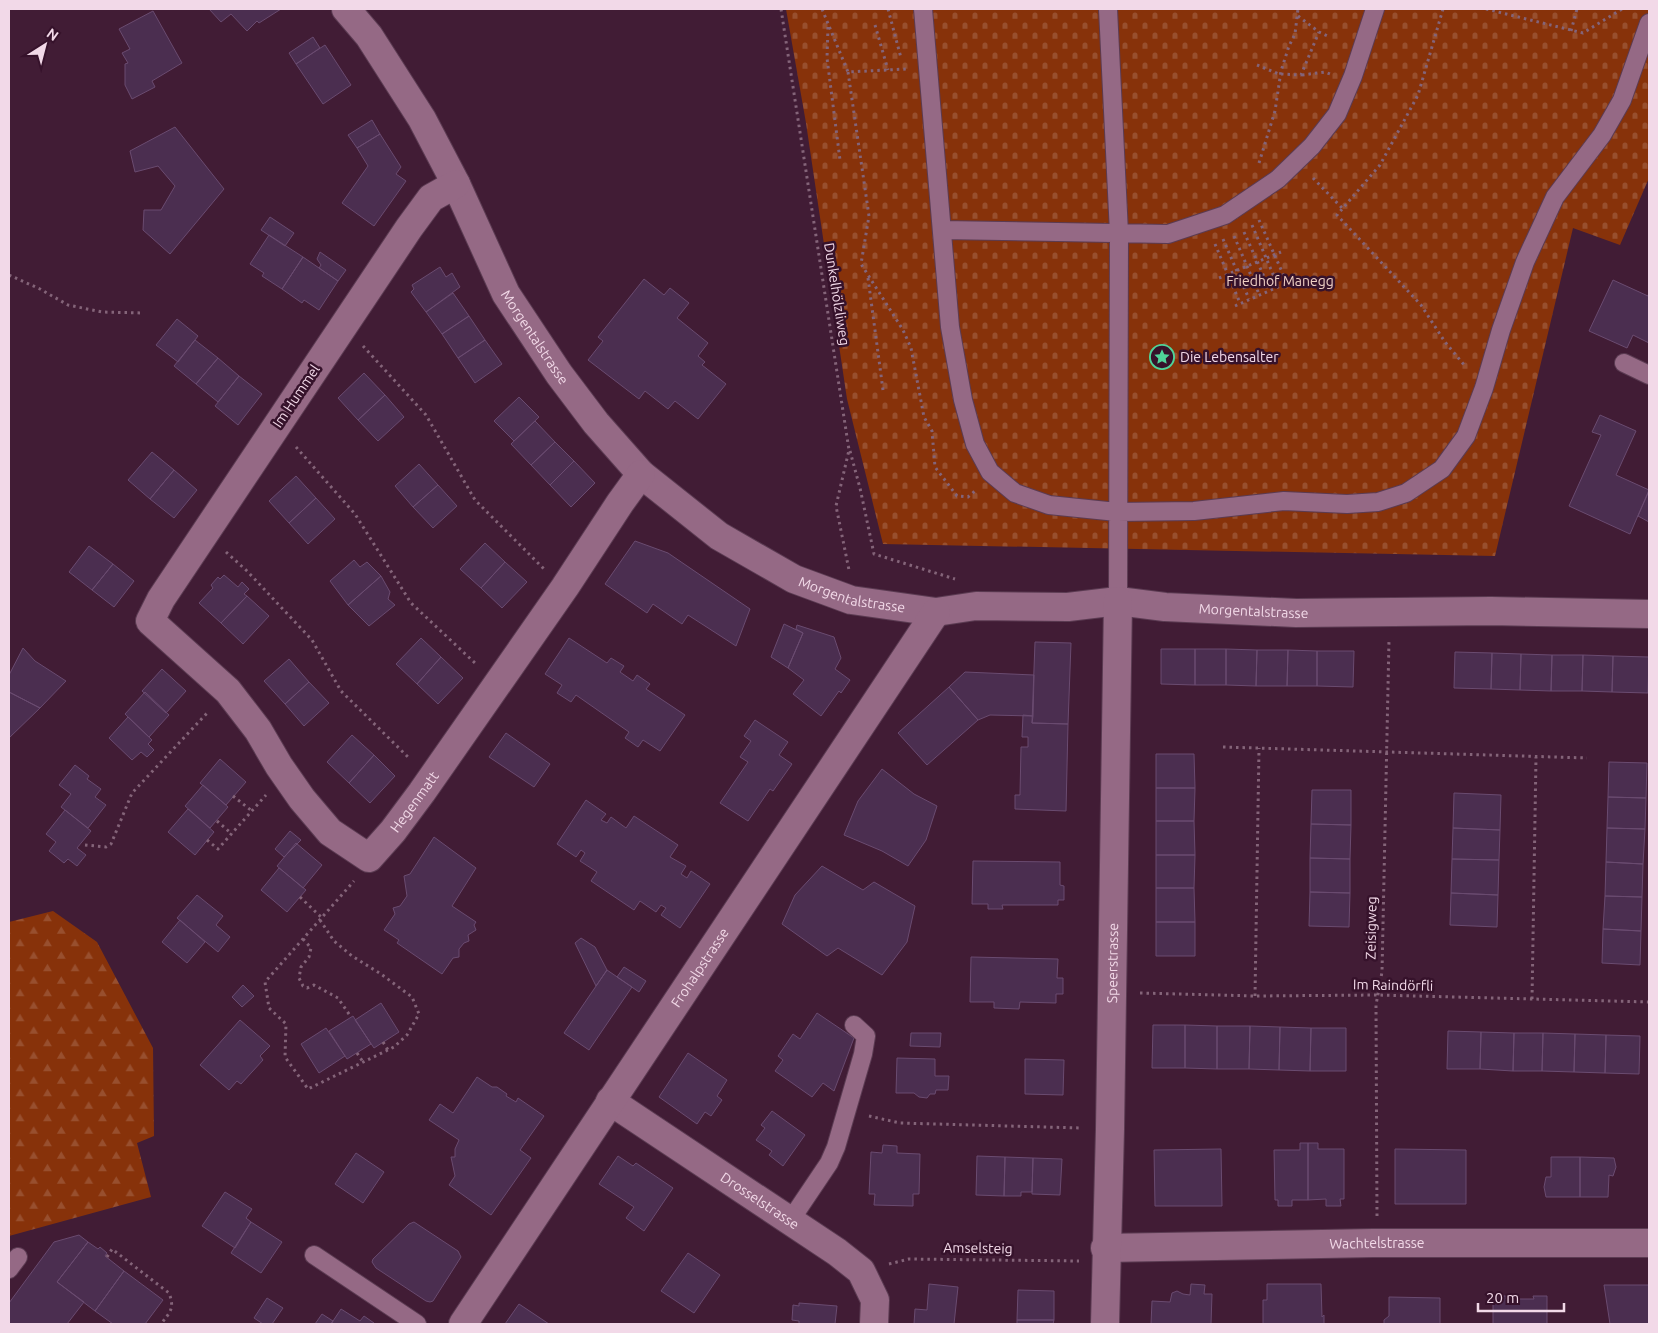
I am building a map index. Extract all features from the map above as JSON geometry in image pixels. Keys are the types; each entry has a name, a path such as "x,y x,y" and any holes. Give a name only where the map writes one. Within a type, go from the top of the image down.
{"street":[{"name":"Morgentalstrasse","path":"346,9 369,36 422,119 456,184 506,294 559,374 596,423 641,474 720,536 794,579 851,600 936,612 976,606 1068,607 1118,601 1165,607 1296,613 1491,611 1649,614"},
{"name":"Im Hummel","path":"150,621 161,599 408,228 431,198 456,184"},
{"name":"Hegenmatt","path":"150,621 228,691 258,730 284,774 302,799 330,832 369,858 393,831 422,792 641,474"},
{"name":"Speerstrasse","path":"1105,1324 1118,601"},
{"name":"Frohalpstrasse","path":"463,1324 936,612"},
{"name":"Drosselstrasse","path":"610,1101 837,1252 861,1271 875,1300 874,1324"},
{"name":"Wachtelstrasse","path":"1106,1248 1373,1243 1649,1243"}],"lane":[{"path":"923,9 950,327 964,400 975,444 990,472 1015,493 1049,505 1117,512 1194,511 1284,501 1347,504 1378,502 1406,494 1442,469 1466,436 1484,388 1501,330 1525,262 1555,197 1602,135 1622,100 1649,23"},
{"path":"1108,9 1119,233 1118,601"},
{"path":"942,230 1168,234 1228,223 1312,146 1337,114 1353,76 1375,9"},
{"path":"1624,363 1649,375"},
{"path":"790,1221 829,1163 836,1147 863,1054 866,1036 854,1025"},
{"path":"314,1255 417,1324"}],"path":[{"name":"Dunkelhölzliweg","path":"781,9 850,450 836,506 849,571"},
{"path":"822,9 848,72 869,216 861,264 903,330 910,348 924,417 932,431 935,467 957,496 968,497 994,475"},
{"path":"888,9 904,69"},
{"path":"1262,191 1259,162 1275,111 1281,74 1289,46 1295,34 1298,9"},
{"path":"1443,9 1418,96 1380,165 1337,215 1421,305 1445,342 1484,388"},
{"path":"1486,9 1583,33 1622,9"},
{"path":"1571,31 1577,9"},
{"path":"1298,16 1319,32 1330,37"},
{"path":"875,25 888,70"},
{"path":"828,26 826,58 840,160"},
{"path":"1257,65 1281,74 1301,75 1319,32"},
{"path":"848,72 928,67"},
{"path":"1296,161 1342,208"},
{"path":"1228,223 1241,226 1259,220 1287,283 1235,306"},
{"path":"1228,223 1259,294"},
{"path":"1228,223 1221,236 1249,299"},
{"path":"1250,223 1278,286"},
{"path":"1241,226 1270,290"},
{"path":"1213,241 1240,303"},
{"path":"1220,278 1281,252"},
{"path":"9,275 40,289 68,305 102,312 142,313"},
{"path":"868,275 883,390"},
{"path":"342,328 357,339 426,415 475,500 548,573"},
{"path":"275,428 302,452 355,514 411,603 481,669"},
{"path":"850,450 874,554 962,581"},
{"path":"205,534 247,570 312,640 341,692 410,759"},
{"name":"Zeisigweg","path":"1377,1220 1376,1005 1382,972 1389,634"},
{"path":"85,845 106,847 111,844 132,793 213,707"},
{"path":"1223,747 1587,758"},
{"path":"1255,996 1259,748"},
{"path":"1532,999 1536,757"},
{"path":"207,840 218,850 284,774"},
{"path":"233,796 252,811"},
{"path":"217,821 232,834"},
{"path":"300,897 321,919 334,941 352,956 412,997 419,1014 407,1035 394,1047 308,1089 285,1057 286,1024 269,1008 265,982 321,919 359,875"},
{"path":"303,939 311,948 309,957 301,967 299,978 303,986 307,988 314,985 338,998 351,1017"},
{"name":"Im Raindörfli","path":"1137,993 1255,996 1378,995 1649,1002"},
{"path":"383,1042 388,1050"},
{"path":"357,1053 363,1062"},
{"path":"846,1111 900,1123 1082,1128"},
{"path":"107,1257 112,1250 169,1293 172,1302 171,1311 161,1324"},
{"name":"Amselsteig","path":"885,1265 909,1259 1080,1261"}],"green space":[{"name":"Friedhof Manegg","path":"786,9 1649,9 1649,178 1620,245 1573,228 1495,556 883,544 847,399 806,123"},
{"path":"53,911 97,942 153,1048 154,1136 137,1143 151,1197 9,1236 9,922"}],"building":[{"path":"209,9 281,9 259,23 257,21 247,31 231,14 221,22"},
{"path":"153,11 182,63 152,81 155,87 132,99 125,85 125,64 128,63 122,53 130,49 119,29"},
{"path":"313,37 320,48 296,64 289,53"},
{"path":"325,45 351,85 323,104 296,64"},
{"path":"372,120 380,134 357,148 348,135"},
{"path":"175,127 224,189 170,254 143,230 144,210 161,210 175,186 158,166 135,172 130,151"},
{"path":"380,134 401,167 396,174 406,181 374,226 342,203 368,166 357,148"},
{"path":"270,217 294,233 285,246 261,230"},
{"path":"269,235 303,257 282,289 262,276 264,273 250,264"},
{"path":"320,252 346,270 338,281 319,268 321,265 317,259"},
{"path":"303,257 338,281 319,310 304,300 302,303 282,289"},
{"path":"440,267 446,277 452,273 460,287 426,312 411,292 414,289 412,285"},
{"path":"644,279 664,295 670,288 689,303 677,318 708,343 698,356 705,362 702,365 726,384 698,419 675,401 668,409 645,391 639,399 588,360 603,341 598,337"},
{"path":"1613,280 1648,296 1649,292 1649,343 1633,335 1627,348 1589,331"},
{"path":"453,293 469,316 442,334 426,312"},
{"path":"469,316 485,340 458,358 442,334"},
{"path":"177,319 198,336 178,362 156,345"},
{"path":"195,340 218,358 196,384 174,366"},
{"path":"485,340 502,364 475,383 458,358"},
{"path":"218,358 239,376 218,402 196,384"},
{"path":"364,373 385,395 358,420 338,398"},
{"path":"239,376 262,394 238,425 215,406"},
{"path":"385,395 404,417 378,441 358,420"},
{"path":"519,397 539,417 514,441 494,421"},
{"path":"1600,415 1636,431 1616,475 1649,490 1630,534 1569,506 1601,435 1592,432"},
{"path":"535,421 555,442 531,465 511,444"},
{"path":"555,442 574,461 550,485 531,465"},
{"path":"152,452 174,470 150,499 128,480"},
{"path":"574,461 595,483 571,507 550,485"},
{"path":"419,464 438,485 413,507 395,486"},
{"path":"174,470 197,490 174,518 150,499"},
{"path":"296,476 316,498 289,523 269,501"},
{"path":"438,485 457,506 433,528 413,507"},
{"path":"1649,491 1649,522 1638,516"},
{"path":"316,498 335,519 308,544 289,523"},
{"path":"635,541 668,553 750,609 736,646 688,615 682,624 653,604 647,613 605,584"},
{"path":"485,543 505,562 481,588 460,569"},
{"path":"89,546 113,564 92,590 69,572"},
{"path":"354,560 360,567 367,562 381,576 348,605 330,581"},
{"path":"505,562 527,582 502,608 481,588"},
{"path":"113,564 134,581 114,607 92,590"},
{"path":"224,575 238,587 242,582 249,589 244,594 247,596 221,623 199,603 213,588 211,585 218,577 220,579"},
{"path":"381,576 390,592 388,599 395,605 369,626 348,605"},
{"path":"247,596 269,616 243,644 221,623"},
{"path":"784,624 803,633 788,668 771,657"},
{"path":"797,625 834,637 841,658 835,669 850,680 841,693 839,691 821,716 793,694 804,680 788,668 803,633 796,629"},
{"path":"421,638 441,657 417,684 396,664"},
{"path":"569,638 607,663 611,658 624,666 620,672 633,681 637,675 650,684 646,689 685,715 660,751 643,740 638,747 625,738 629,732 576,695 571,702 557,693 562,685 545,674"},
{"path":"1035,642 1071,643 1068,724 1032,723"},
{"path":"23,648 35,661 66,681 40,708 9,692 9,675"},
{"path":"1161,649 1195,649 1195,685 1161,684"},
{"path":"1195,649 1226,649 1226,685 1195,685"},
{"path":"1226,649 1257,650 1256,686 1226,685"},
{"path":"1257,650 1288,650 1287,686 1256,686"},
{"path":"1288,650 1317,651 1317,686 1287,686"},
{"path":"1317,651 1354,651 1353,687 1317,686"},
{"path":"1455,652 1492,653 1491,689 1454,688"},
{"path":"1492,653 1521,654 1520,690 1491,689"},
{"path":"1521,654 1552,655 1551,691 1520,690"},
{"path":"1552,655 1583,655 1582,691 1551,691"},
{"path":"1583,655 1613,656 1612,692 1582,691"},
{"path":"1613,656 1649,657 1648,693 1612,692"},
{"path":"441,657 463,678 438,704 417,684"},
{"path":"289,659 309,682 285,704 264,681"},
{"path":"162,669 186,691 166,713 142,691"},
{"path":"965,672 1034,675 1033,716 990,715 978,720 949,687"},
{"path":"309,682 329,703 304,726 285,704"},
{"path":"949,687 978,720 927,765 898,733"},
{"path":"9,692 40,708 9,738"},
{"path":"145,692 169,715 149,737 125,714"},
{"path":"1023,715 1033,716 1032,723 1068,724 1066,811 1015,809 1015,795 1020,795 1021,747 1028,747 1028,737 1022,737"},
{"path":"128,717 152,740 148,744 154,750 147,757 141,752 132,760 109,738"},
{"path":"755,720 788,742 779,755 792,764 773,791 770,789 748,821 720,803 748,762 740,757 751,741 744,736"},
{"path":"506,733 550,764 534,787 489,757"},
{"path":"352,735 374,755 349,783 327,762"},
{"path":"1156,754 1194,754 1195,788 1156,788"},
{"path":"374,755 395,776 370,803 349,783"},
{"path":"220,759 246,782 226,805 200,783"},
{"path":"1609,762 1647,763 1646,798 1608,797"},
{"path":"75,765 89,776 87,779 101,789 95,797 106,805 88,828 61,807 71,794 59,785"},
{"path":"882,769 914,794 937,806 926,840 908,866 882,851 844,835 858,801"},
{"path":"203,785 228,807 210,828 185,806"},
{"path":"1156,788 1195,788 1194,821 1156,821"},
{"path":"1312,790 1351,790 1351,825 1311,824"},
{"path":"1454,793 1501,795 1500,830 1453,828"},
{"path":"1608,797 1646,798 1645,829 1607,828"},
{"path":"586,800 606,814 601,820 607,823 611,817 626,828 634,816 678,845 670,857 686,866 681,874 687,878 691,871 710,884 680,928 661,915 666,908 661,905 656,912 640,901 634,910 591,881 597,872 580,861 585,853 581,850 576,857 557,844"},
{"path":"188,809 214,832 195,855 168,832"},
{"path":"65,810 91,831 77,848 86,855 77,866 68,859 64,863 49,851 56,842 46,834"},
{"path":"1156,821 1194,821 1195,855 1156,855"},
{"path":"1311,824 1351,825 1350,859 1310,858"},
{"path":"1453,828 1500,830 1499,860 1452,859"},
{"path":"1607,828 1645,829 1643,864 1606,862"},
{"path":"290,831 301,840 284,857 275,849"},
{"path":"434,837 476,868 452,906 476,922 474,925 476,930 468,935 469,941 464,943 459,949 459,957 453,958 442,974 397,943 399,940 384,930 395,914 393,908 400,906 407,896 404,876 410,874"},
{"path":"296,843 322,865 303,888 277,866"},
{"path":"1156,855 1195,855 1194,888 1156,888"},
{"path":"1310,858 1350,859 1350,893 1310,892"},
{"path":"1452,859 1499,860 1498,895 1451,893"},
{"path":"973,861 1060,862 1060,885 1064,886 1064,900 1058,900 1058,905 1002,905 1003,909 988,909 988,904 972,904"},
{"path":"1606,862 1643,864 1642,897 1605,896"},
{"path":"822,866 863,890 874,882 915,906 907,942 882,975 838,948 827,956 782,924 795,895"},
{"path":"279,868 306,890 287,912 261,890"},
{"path":"1156,888 1194,888 1195,922 1156,922"},
{"path":"1310,892 1350,893 1349,927 1309,926"},
{"path":"1451,893 1498,895 1497,927 1450,925"},
{"path":"197,895 223,916 216,925 230,937 218,952 177,918"},
{"path":"1605,896 1642,897 1641,931 1603,929"},
{"path":"180,920 205,942 187,963 162,942"},
{"path":"1156,922 1195,922 1195,956 1156,956"},
{"path":"1603,929 1641,931 1640,965 1602,963"},
{"path":"581,938 595,947 607,970 596,986 575,943"},
{"path":"971,957 1058,959 1057,978 1063,978 1063,994 1056,994 1056,1003 1020,1002 1019,1009 994,1008 994,1002 970,1002"},
{"path":"624,967 646,981 639,992 617,977"},
{"path":"607,970 632,987 589,1050 564,1033"},
{"path":"243,985 254,996 242,1007 232,997"},
{"path":"381,1003 399,1032 374,1048 355,1020"},
{"path":"817,1013 854,1038 834,1091 823,1083 812,1097 775,1071 783,1060 778,1056 793,1034 800,1039"},
{"path":"353,1016 371,1044 347,1059 329,1031"},
{"path":"240,1020 270,1046 260,1056 263,1060 241,1084 237,1081 229,1090 200,1065"},
{"path":"1153,1025 1185,1025 1185,1068 1152,1068"},
{"path":"1185,1025 1217,1026 1217,1069 1185,1068"},
{"path":"1217,1026 1250,1026 1249,1069 1217,1069"},
{"path":"1250,1026 1280,1027 1279,1070 1249,1069"},
{"path":"1280,1027 1311,1028 1310,1071 1279,1070"},
{"path":"326,1028 345,1056 319,1073 301,1044"},
{"path":"1311,1028 1346,1028 1346,1071 1310,1071"},
{"path":"1448,1031 1481,1032 1480,1069 1447,1069"},
{"path":"1481,1032 1514,1033 1513,1071 1480,1069"},
{"path":"911,1033 941,1033 940,1047 910,1046"},
{"path":"1514,1033 1543,1033 1542,1071 1513,1071"},
{"path":"1543,1033 1575,1034 1574,1072 1542,1071"},
{"path":"1575,1034 1606,1035 1605,1073 1574,1072"},
{"path":"1606,1035 1640,1036 1639,1074 1605,1073"},
{"path":"688,1053 727,1080 717,1096 722,1100 711,1116 705,1112 697,1124 659,1097"},
{"path":"897,1058 935,1059 935,1076 949,1076 948,1090 936,1090 935,1094 930,1094 927,1098 919,1097 914,1093 896,1093"},
{"path":"1025,1059 1064,1060 1063,1095 1025,1094"},
{"path":"477,1077 492,1087 497,1087 516,1102 518,1098 544,1116 520,1150 531,1158 491,1215 449,1185 455,1176 451,1157 455,1157 455,1149 459,1140 429,1120 440,1104 453,1113"},
{"path":"772,1111 805,1135 783,1166 769,1155 772,1151 756,1140 765,1128 761,1125"},
{"path":"1300,1143 1308,1143 1308,1200 1292,1200 1292,1206 1278,1206 1278,1200 1275,1200 1274,1150 1300,1150"},
{"path":"1308,1143 1318,1143 1318,1149 1344,1149 1344,1199 1340,1199 1341,1206 1326,1206 1326,1199 1308,1200"},
{"path":"883,1145 897,1146 897,1153 920,1154 919,1194 913,1194 913,1206 874,1205 875,1194 869,1194 871,1152 882,1153"},
{"path":"1221,1149 1222,1206 1155,1206 1154,1150"},
{"path":"1395,1149 1466,1150 1466,1204 1395,1204"},
{"path":"356,1153 384,1172 363,1203 335,1184"},
{"path":"618,1156 633,1166 636,1163 673,1188 644,1231 626,1218 634,1207 599,1184"},
{"path":"977,1156 1005,1157 1004,1196 976,1195"},
{"path":"1005,1157 1033,1158 1032,1192 1021,1192 1021,1196 1004,1196"},
{"path":"1551,1157 1580,1157 1580,1197 1546,1197 1544,1187 1546,1177 1551,1177"},
{"path":"1580,1157 1614,1158 1616,1167 1613,1176 1609,1175 1608,1197 1580,1197"},
{"path":"1033,1158 1062,1159 1060,1195 1032,1194"},
{"path":"225,1192 252,1209 246,1218 251,1222 235,1248 202,1226"},
{"path":"251,1222 282,1242 261,1273 231,1253"},
{"path":"414,1222 458,1251 461,1257 433,1301 430,1302 376,1268 372,1262 409,1224"},
{"path":"79,1235 88,1242 57,1282 84,1302 67,1324 9,1324 9,1303 54,1242"},
{"path":"88,1242 98,1249 100,1247 107,1253 105,1256 124,1271 95,1311 57,1282"},
{"path":"688,1253 720,1275 694,1313 661,1291"},
{"path":"124,1271 163,1300 145,1324 113,1324 95,1311"},
{"path":"929,1284 958,1287 954,1324 914,1324 915,1309 927,1310"},
{"path":"1191,1284 1205,1285 1204,1294 1212,1294 1211,1324 1151,1324 1152,1301 1170,1302 1172,1293 1177,1291 1190,1295"},
{"path":"1267,1284 1321,1284 1324,1324 1263,1324 1263,1300 1267,1300"},
{"path":"1604,1285 1649,1285 1649,1324 1610,1324"},
{"path":"1018,1290 1054,1291 1054,1320 1017,1320"},
{"path":"1493,1296 1506,1296 1506,1299 1534,1299 1533,1296 1547,1296 1547,1324 1493,1324"},
{"path":"1389,1297 1440,1298 1440,1324 1384,1324 1384,1320 1389,1316"},
{"path":"267,1298 283,1308 272,1324 263,1324 254,1318"},
{"path":"799,1303 837,1306 835,1324 799,1324 799,1321 792,1320 793,1305 799,1306"},
{"path":"519,1304 549,1324 505,1324"},
{"path":"341,1309 360,1321 364,1316 374,1324 331,1324"},
{"path":"322,1314 333,1321 331,1324 315,1324"},
{"path":"1017,1320 1054,1320 1053,1324 1017,1324"}],"place":[{"name":"Die Lebensalter","path":"1162,357"}]}
